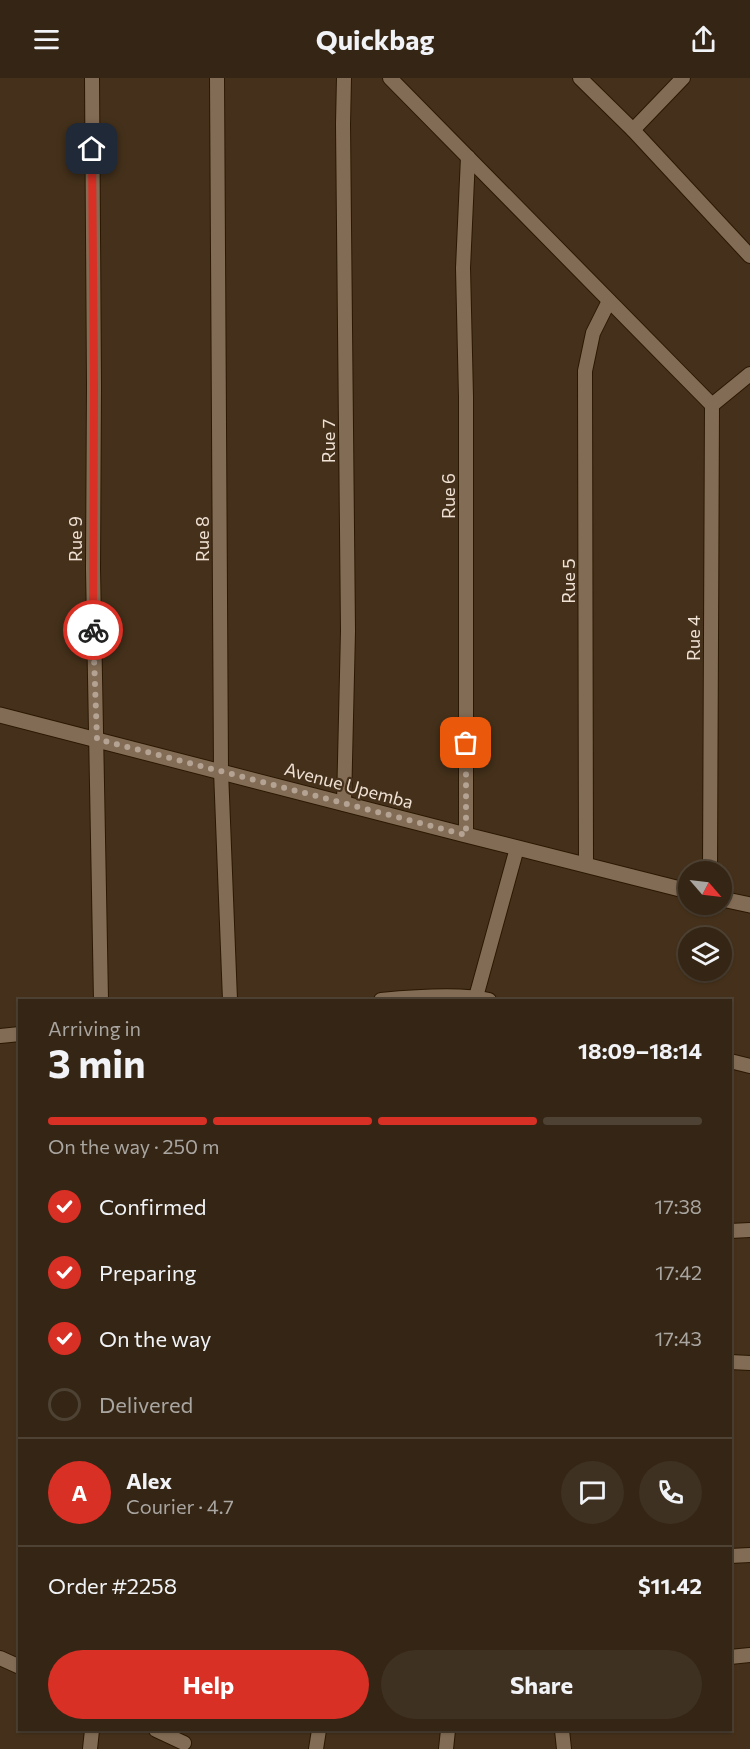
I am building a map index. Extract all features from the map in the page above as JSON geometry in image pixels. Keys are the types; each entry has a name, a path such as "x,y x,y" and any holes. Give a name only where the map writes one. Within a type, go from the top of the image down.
{"street":[{"name":"Rue 9","path":"92,78 93,569 101,999"},
{"name":"Rue 8","path":"217,78 221,771 230,999"},
{"name":"Rue 7","path":"344,78 348,631 344,804"},
{"path":"390,78 712,405 750,374"},
{"path":"580,78 633,130 750,256"},
{"path":"633,130 683,78"},
{"name":"Rue 6","path":"466,835 466,409 463,268 468,157"},
{"name":"Rue 5","path":"586,865 585,371 593,333 609,301"},
{"name":"Rue 4","path":"710,861 712,405"},
{"name":"Avenue Upemba","path":"0,715 678,888"},
{"path":"407,999 482,999 517,848"},
{"path":"732,902 750,906"},
{"path":"0,1036 18,1035"},
{"path":"732,1061 750,1065"},
{"path":"732,1231 750,1230"},
{"path":"732,1362 750,1362"},
{"path":"732,1556 750,1555"},
{"path":"732,1656 750,1655"},
{"path":"0,1658 18,1666"},
{"path":"90,1749 92,1731"},
{"path":"159,1731 185,1740"},
{"path":"316,1749 319,1731"},
{"path":"446,1749 448,1731"},
{"path":"562,1731 564,1749"}],"way so far":[{"path":"93,630 97,739 466,835 466,743"}],"route":[{"path":"92,149 93,630"}]}
